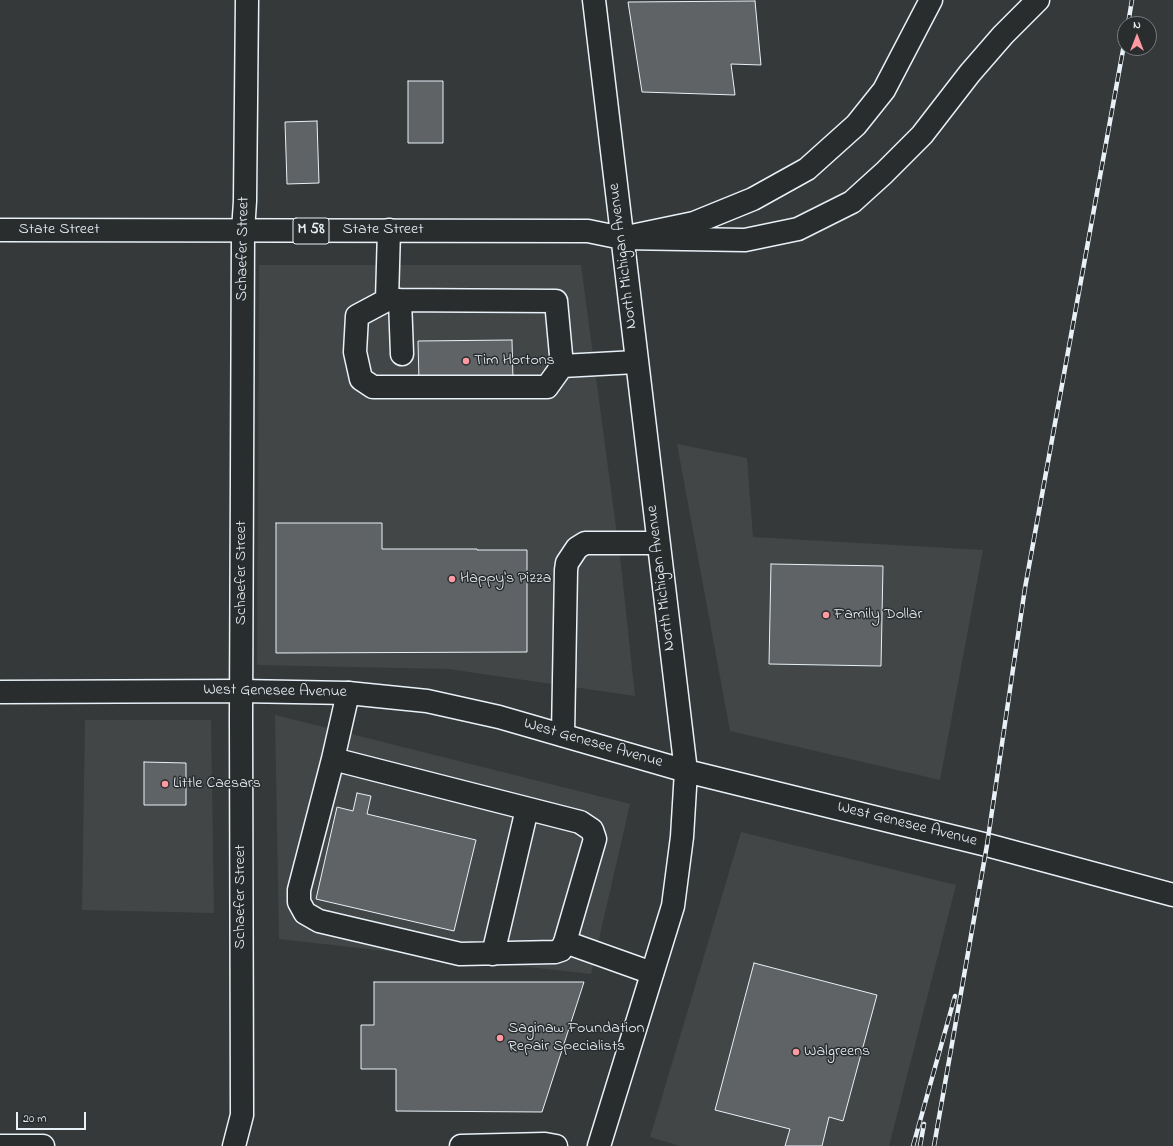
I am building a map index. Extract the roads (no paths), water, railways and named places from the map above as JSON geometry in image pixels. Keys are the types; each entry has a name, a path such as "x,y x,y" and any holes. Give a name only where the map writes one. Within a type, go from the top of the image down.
{"main road":[{"name":"Schaefer Street","path":"234,1146 242,1115 241,691 243,231 245,201 248,0"},
{"name":"North Michigan Avenue","path":"594,0 686,771 682,837 673,906 599,1146"},
{"path":"622,238 694,223 754,199 807,169 856,125 884,90 931,0"},
{"path":"622,238 745,240 798,229 852,202 922,135 970,73 1003,35 1038,0"},
{"name":"State Street","path":"0,230 588,231 622,238"},
{"path":"389,230 393,300 402,354"},
{"path":"393,300 556,302 562,366 547,387 373,387 361,379 354,352 357,316 393,300"},
{"path":"562,366 636,362"},
{"path":"563,735 567,563 577,548 585,543 658,543"},
{"name":"West Genesee Avenue","path":"0,692 241,691 348,693 427,701 499,716 686,771 987,845 1173,896"},
{"path":"333,759 580,822 592,830 594,839 565,942 561,950 555,952 460,954 319,921 305,913 300,902 300,890 348,693"},
{"path":"493,954 527,808"},
{"path":"565,942 652,973"},
{"path":"460,1146 545,1144 556,1146"},
{"path":"0,1146 43,1146"}],"railway":[{"path":"1129,16 1132,0"},
{"path":"934,1146 987,845 1025,588 1122,56"},
{"path":"913,1146 955,996"},
{"path":"920,1146 924,1124"}],"place":[{"name":"Tim Hortons","path":"466,361"},
{"name":"Happy's Pizza","path":"452,579"},
{"name":"Family Dollar","path":"826,615"},
{"name":"Little Caesars","path":"165,784"},
{"name":"Saginaw Foundation Repair Specialists","path":"500,1038"},
{"name":"Walgreens","path":"796,1052"}]}
